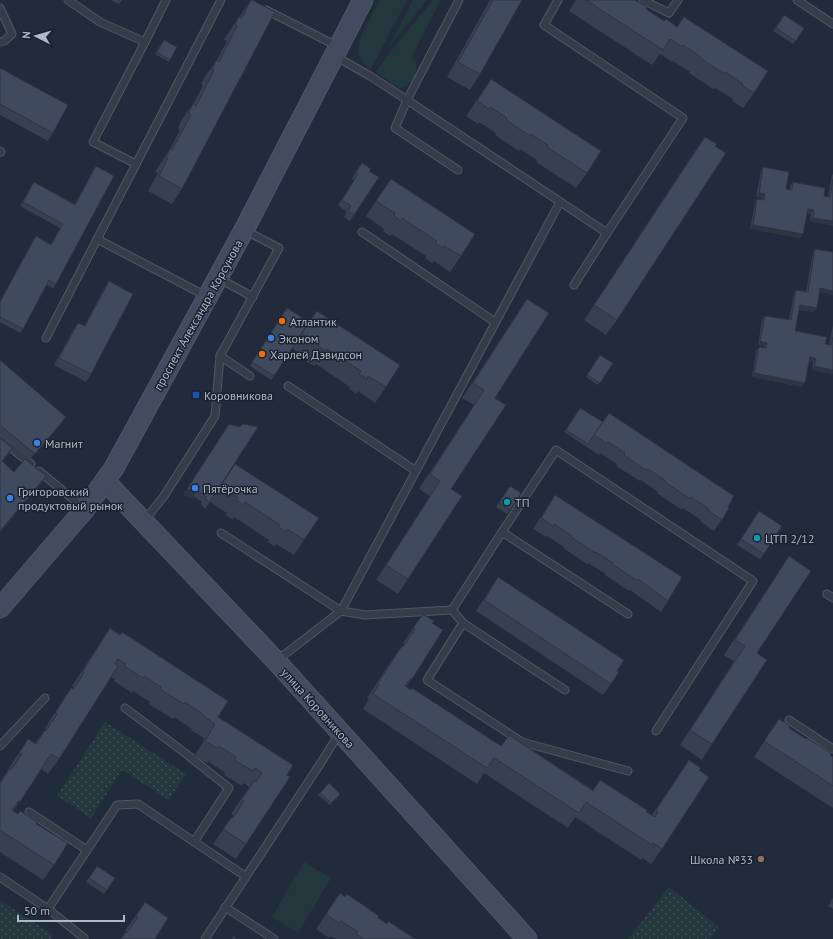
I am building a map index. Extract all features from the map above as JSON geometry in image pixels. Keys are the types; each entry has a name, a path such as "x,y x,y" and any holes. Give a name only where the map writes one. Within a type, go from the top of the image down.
{"street":[{"name":"проспект Александра Корсунова","path":"0,608 85,509 114,468 244,230 363,0"},
{"name":"улица Коровникова","path":"105,482 144,521 276,661 527,939"}],"lane":[{"path":"68,0 100,22 145,42"},
{"path":"136,164 93,142 166,0"},
{"path":"46,338 221,0"},
{"path":"458,170 394,128 459,0"},
{"path":"558,0 544,25 683,118 574,285"},
{"path":"644,0 669,13 678,0"},
{"path":"797,0 833,24"},
{"path":"257,6 337,52 370,76 607,233"},
{"path":"0,8 12,34 4,41 0,42"},
{"path":"276,661 341,611 560,202"},
{"path":"144,521 164,496 215,416 220,356 279,248 244,230"},
{"path":"362,232 496,322"},
{"path":"97,239 208,297"},
{"path":"218,278 253,297"},
{"path":"220,356 250,376"},
{"path":"288,386 416,471"},
{"path":"0,440 85,509"},
{"path":"452,610 556,450 753,581 656,732"},
{"path":"502,532 628,614"},
{"path":"221,533 341,611 365,615 452,610"},
{"path":"452,610 463,623 565,690"},
{"path":"463,623 427,680 522,742 628,771"},
{"path":"0,746 45,698"},
{"path":"125,708 229,788 194,842"},
{"path":"789,720 833,749"},
{"path":"204,939 340,732"},
{"path":"48,909 117,805 138,804 245,876"},
{"path":"29,812 87,850"},
{"path":"0,876 48,909 84,938 83,939"},
{"path":"225,907 274,939"}],"green space":[{"path":"380,0 407,0 371,69 362,62 360,58 359,44 361,37"},
{"path":"413,0 427,0 388,48"},
{"path":"433,0 441,0 411,58 416,62 415,75 411,82 404,87 399,88 376,72 391,51"},
{"path":"105,722 186,774 169,800 122,770 91,818 57,796"},
{"path":"304,862 331,878 298,933 272,917"},
{"path":"669,887 719,927 710,939 628,939"},
{"path":"0,900 53,935 50,939 0,939"}],"building":[{"path":"251,0 275,12 182,189 159,176 168,158 166,157 170,149 172,150 191,115 189,113 193,104 196,106 214,70 212,69 216,60 219,62 237,26 235,25 237,20 239,17 242,18"},
{"path":"493,0 522,0 480,74 458,62"},
{"path":"586,0 635,0 647,7 646,9 664,21 666,19 677,27 684,17 768,71 754,93 742,86 743,84 725,72 724,74 683,45 682,47 670,39 663,50"},
{"path":"784,15 804,28 796,41 776,28"},
{"path":"164,40 177,47 170,60 157,52"},
{"path":"0,68 68,105 53,133 0,104"},
{"path":"491,79 601,151 587,173 547,147 548,145 531,134 530,136 506,120 507,118 477,101"},
{"path":"705,137 717,144 715,146 726,153 617,320 594,305"},
{"path":"362,163 371,169 369,171 379,177 354,215 348,211 351,206 342,200 358,174 356,172"},
{"path":"96,166 114,176 56,284 49,280 23,329 0,317 0,302 36,236 51,245 63,224 23,202 34,182 75,205"},
{"path":"763,167 789,172 786,189 792,190 793,182 825,188 824,196 830,197 833,179 833,221 813,218 814,210 808,209 803,234 753,225 757,199 764,200 765,194 759,193"},
{"path":"391,179 475,234 461,256 444,246 443,248 435,243 437,241 402,218 401,221 394,216 395,213 376,201"},
{"path":"815,249 833,252 833,291 820,288 817,308 800,305 795,331 827,337 825,344 831,345 833,337 833,370 814,366 816,359 810,357 805,383 754,373 759,347 766,348 767,343 760,341 765,316 791,320 796,290 808,292"},
{"path":"109,281 133,294 91,374 59,358 78,323 85,326"},
{"path":"527,299 549,313 495,398 506,405 451,489 462,496 408,579 386,565 440,481 430,474 484,390 473,383"},
{"path":"287,308 309,322 274,376 252,362"},
{"path":"317,311 400,365 386,387 368,376 367,379 359,374 361,371 327,349 325,351 318,346 319,344 302,333"},
{"path":"600,355 613,363 600,383 587,375"},
{"path":"0,360 66,417 35,454 0,425"},
{"path":"580,408 603,422 588,444 566,430"},
{"path":"609,413 734,496 722,520 691,497 690,499 648,469 647,471 624,455 625,453 608,442 607,444 594,435"},
{"path":"229,424 240,427 243,424 258,427 209,503 205,498 206,497 197,490 196,492 187,489"},
{"path":"0,438 12,448 2,461 14,472 25,459 46,476 0,531"},
{"path":"235,464 319,518 304,540 287,529 285,532 278,527 280,525 245,502 243,505 236,500 238,498 221,486"},
{"name":"ТП","path":"510,486 521,493 510,510 499,503"},
{"path":"555,495 682,577 668,601 638,579 636,580 554,524 553,526 541,518"},
{"name":"ЦТП 2/12","path":"759,511 782,526 764,554 741,539"},
{"path":"789,556 811,571 757,653 767,660 712,744 690,730 745,646 735,640"},
{"path":"498,577 624,660 617,671 619,672 611,684 484,600"},
{"path":"423,614 434,621 432,623 443,630 412,679 411,678 405,686 411,690 412,688 501,746 509,735 593,791 600,780 647,810 646,812 655,817 658,812 656,810 689,760 701,768 699,770 709,777 662,849 653,843 652,845 586,802 579,813 494,758 487,768 373,694 379,684 378,683 415,629 413,628"},
{"path":"110,628 120,635 122,632 228,701 218,717 293,765 287,775 290,777 246,844 223,829 232,817 233,818 244,801 242,799 254,781 256,782 262,773 255,768 253,771 234,760 236,757 219,746 217,748 205,741 215,724 185,702 184,704 160,689 161,687 144,676 143,678 124,666 126,664 118,659 115,664 118,666 59,759 51,754 20,802 18,801 12,810 18,814 20,811 37,822 36,824 68,843 54,865 0,830 0,784 9,769 11,770 22,754 19,753 28,739 36,744 45,730 46,731 57,714 55,713 71,688 73,689 79,681 84,672 83,671"},
{"path":"779,719 790,726 789,728 798,734 831,753 830,755 833,757 833,786 764,741"},
{"path":"329,783 340,794 331,803 320,793"},
{"path":"97,866 115,878 107,890 89,878"},
{"path":"340,893 345,897 347,894 379,916 378,918 387,924 388,921 415,939 364,939 356,934 358,932 341,921 339,923 326,914"},
{"path":"145,902 168,918 155,939 121,939 138,917 136,916"}],"place":[{"name":"Атлантик","path":"282,321"},
{"name":"Эконом","path":"271,338"},
{"name":"Харлей Дэвидсон","path":"262,354"},
{"name":"Коровникова","path":"196,395"},
{"name":"Магнит","path":"37,443"},
{"name":"Пятёрочка","path":"195,488"},
{"name":"Григоровский продуктовый рынок","path":"10,498"},
{"name":"ТП","path":"507,502"},
{"name":"ЦТП 2/12","path":"757,538"},
{"name":"Школа №33","path":"761,859"}]}
